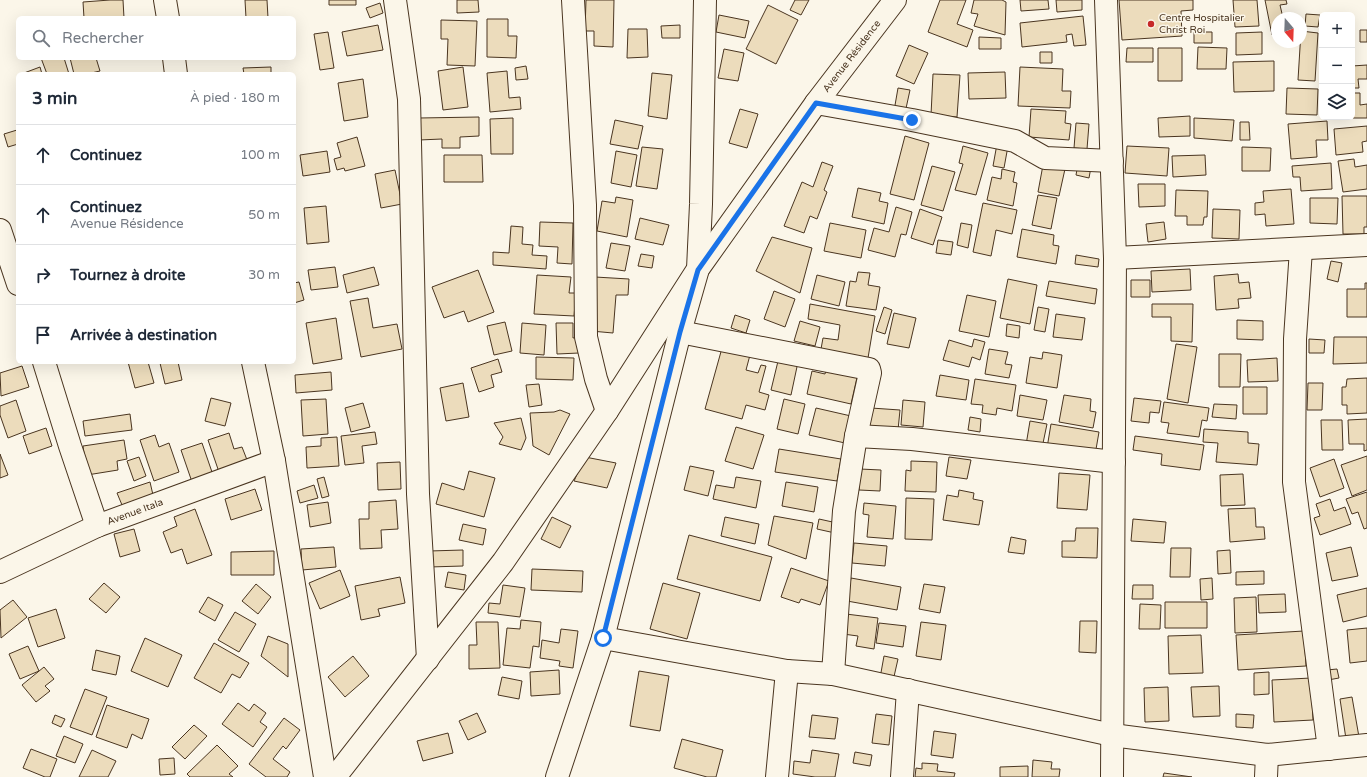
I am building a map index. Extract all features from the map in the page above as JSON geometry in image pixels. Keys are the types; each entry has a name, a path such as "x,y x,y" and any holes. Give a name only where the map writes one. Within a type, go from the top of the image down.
{"street":[{"path":"165,0 168,16"},
{"path":"395,0 409,99 418,494 428,659"},
{"path":"574,0 586,204 586,337 596,379 607,411"},
{"path":"557,777 603,638 680,332 698,270 701,204 705,0"},
{"name":"Avenue Résidence","path":"335,777 503,562 607,411 698,270 816,103 895,0"},
{"path":"1106,0 1115,258 1112,777"},
{"path":"174,60 176,72"},
{"path":"816,103 912,120 1015,142 1045,158 1055,160 1112,161"},
{"path":"0,230 16,278"},
{"path":"1115,258 1301,250 1367,245"},
{"path":"1301,250 1295,339 1294,482 1329,749"},
{"path":"680,332 867,367 870,373 856,436 844,511 834,674"},
{"path":"45,364 96,526"},
{"path":"253,364 274,461 325,777"},
{"path":"856,436 912,439 1114,462"},
{"name":"Avenue Itala","path":"0,572 96,526 274,461"},
{"path":"603,638 787,671 834,674 1112,735 1267,755 1367,745"},
{"path":"777,777 787,671"},
{"path":"902,777 908,690"},
{"path":"1266,777 1267,755"}],"building":[{"path":"123,0 124,16 84,16 83,2"},
{"path":"245,0 267,0 268,16 246,16"},
{"path":"329,0 356,0 356,5 329,5"},
{"path":"457,0 478,0 479,12 457,13"},
{"path":"586,0 614,0 613,47 594,46 594,31 585,31"},
{"path":"795,0 809,0 801,15 790,10"},
{"path":"940,0 966,0 957,24 973,30 967,47 928,32"},
{"path":"974,0 1002,0 1006,2 1005,35 974,26 978,14 971,13"},
{"path":"1020,0 1048,0 1049,9 1021,11"},
{"path":"1056,0 1082,0 1082,10 1057,12"},
{"name":"Centre Hospitalier Christ Roi","path":"1119,0 1193,0 1193,10 1181,11 1182,36 1122,40"},
{"path":"1233,0 1257,0 1259,26 1235,27"},
{"path":"1265,0 1286,0 1287,4 1280,5 1282,12 1271,12 1271,30"},
{"path":"380,3 383,13 370,18 366,8"},
{"path":"768,5 798,20 776,64 746,49"},
{"path":"1307,14 1319,15 1318,27 1307,26"},
{"path":"719,15 749,21 745,38 716,32"},
{"path":"1083,16 1086,45 1074,46 1072,34 1066,35 1067,42 1022,47 1020,23"},
{"path":"487,19 508,19 508,36 517,36 516,58 487,57"},
{"path":"441,20 477,21 475,66 447,65 448,39 441,39"},
{"path":"378,25 383,50 347,56 342,32"},
{"path":"680,25 680,38 662,38 661,26"},
{"path":"628,29 647,29 648,57 627,58"},
{"path":"1360,30 1367,30 1367,42 1360,42"},
{"path":"328,32 334,68 320,70 314,34"},
{"path":"1194,32 1212,32 1212,43 1194,43"},
{"path":"1262,32 1262,54 1236,55 1236,33"},
{"path":"1307,32 1318,33 1315,81 1298,80 1300,48 1307,48"},
{"path":"979,37 1001,38 1001,49 979,49"},
{"path":"909,45 928,53 914,84 896,76"},
{"path":"1198,47 1227,48 1226,69 1197,69"},
{"path":"1127,48 1153,48 1153,62 1126,62"},
{"path":"1158,48 1182,48 1182,81 1158,81"},
{"path":"724,49 744,53 738,81 718,78"},
{"path":"1040,52 1052,52 1052,63 1040,63"},
{"path":"42,60 65,60 68,72 46,72"},
{"path":"70,60 97,60 100,71 96,72 74,72"},
{"path":"1274,61 1274,91 1234,92 1233,62"},
{"path":"1367,65 1367,79 1358,79 1359,88 1355,88 1355,66"},
{"path":"526,66 528,79 516,80 515,68"},
{"path":"40,67 41,72 27,72"},
{"path":"271,67 271,72 244,72 243,68"},
{"path":"463,67 468,107 443,110 438,71"},
{"path":"1020,67 1063,69 1062,91 1071,91 1070,108 1018,106"},
{"path":"507,71 509,98 520,97 521,109 490,112 487,73"},
{"path":"1005,72 1006,98 969,99 968,73"},
{"path":"652,73 672,75 667,119 648,116"},
{"path":"933,74 960,75 957,117 931,115"},
{"path":"363,79 368,117 344,121 338,83"},
{"path":"898,88 910,90 905,113 894,111"},
{"path":"1287,88 1318,89 1317,115 1286,114"},
{"path":"1355,93 1360,93 1360,105 1367,104 1367,118 1355,118"},
{"path":"740,109 758,114 747,148 729,143"},
{"path":"1031,109 1066,111 1065,123 1071,124 1069,140 1029,137"},
{"path":"1190,116 1190,136 1159,137 1158,118"},
{"path":"479,117 479,136 460,137 460,148 442,148 442,139 419,140 419,118"},
{"path":"513,118 513,154 491,154 490,119"},
{"path":"1194,118 1234,120 1232,141 1194,138"},
{"path":"615,120 643,126 638,149 610,144"},
{"path":"1327,121 1328,140 1316,140 1317,157 1291,159 1288,124"},
{"path":"1240,122 1249,122 1250,140 1240,140"},
{"path":"1076,123 1089,124 1087,149 1074,148"},
{"path":"1367,126 1367,141 1362,142 1363,152 1336,155 1334,129"},
{"path":"16,130 16,145 8,147 4,134"},
{"path":"905,136 929,143 914,200 890,194"},
{"path":"357,137 365,166 345,171 344,168 337,170 334,159 341,157 337,143"},
{"path":"997,144 1008,146 1004,168 993,166"},
{"path":"963,146 988,153 976,195 955,190 963,164 959,163"},
{"path":"1127,146 1169,148 1167,176 1125,173"},
{"path":"642,147 663,149 657,189 636,186"},
{"path":"1242,147 1271,148 1270,171 1242,171"},
{"path":"327,151 330,172 303,176 300,155"},
{"path":"616,151 637,155 631,187 611,183"},
{"path":"444,155 482,155 483,182 444,182"},
{"path":"1205,155 1206,175 1173,177 1172,156"},
{"path":"1354,159 1355,167 1367,165 1367,189 1343,192 1338,161"},
{"path":"822,162 833,166 824,190 827,192 817,219 810,216 804,233 784,226 802,182 813,187"},
{"path":"1331,163 1332,189 1301,191 1300,177 1293,177 1292,166"},
{"path":"1078,164 1091,167 1089,178 1076,175"},
{"path":"1043,165 1065,169 1059,196 1038,192"},
{"path":"932,166 955,172 943,211 921,205"},
{"path":"1002,169 1015,172 1013,182 1017,183 1013,206 987,200 992,177 1001,179"},
{"path":"395,170 402,204 381,208 375,174"},
{"path":"1138,184 1165,184 1165,206 1139,207"},
{"path":"858,188 881,193 879,201 888,203 884,224 852,217"},
{"path":"1291,189 1294,224 1266,226 1265,214 1255,215 1255,203 1264,202 1263,191"},
{"path":"1176,190 1208,191 1207,217 1204,217 1203,225 1187,225 1187,216 1175,216"},
{"path":"1038,195 1057,198 1051,229 1032,225"},
{"path":"1342,196 1367,196 1367,227 1364,227 1364,234 1343,234"},
{"path":"616,197 633,200 627,237 597,231 602,201 615,203"},
{"path":"1310,198 1338,198 1337,224 1310,223"},
{"path":"983,203 1017,210 1012,234 996,230 991,256 973,252"},
{"path":"326,206 329,242 307,244 304,208"},
{"path":"896,207 912,212 906,235 901,234 895,257 868,250 874,228 889,232"},
{"path":"920,209 942,217 933,245 911,238"},
{"path":"1213,209 1240,210 1239,239 1212,238"},
{"path":"640,218 669,225 663,245 635,239"},
{"path":"540,222 573,223 572,264 557,263 558,247 539,246"},
{"path":"1164,222 1166,239 1148,242 1146,224"},
{"path":"830,223 866,230 861,258 824,251"},
{"path":"961,223 972,225 968,248 957,245"},
{"path":"511,226 523,227 522,244 533,245 532,255 547,256 546,269 493,265 493,252 509,253"},
{"path":"1022,229 1054,235 1053,245 1059,246 1056,264 1017,257"},
{"path":"772,237 812,248 800,293 756,271"},
{"path":"938,240 953,242 951,255 936,253"},
{"path":"611,243 630,246 625,271 606,268"},
{"path":"641,254 654,256 652,268 638,266"},
{"path":"1076,255 1099,259 1098,267 1075,264"},
{"path":"1331,261 1342,263 1338,282 1327,279"},
{"path":"335,267 338,287 311,290 308,270"},
{"path":"374,267 379,285 347,293 343,275"},
{"path":"1190,269 1191,290 1152,292 1151,271"},
{"path":"478,270 494,312 468,322 464,311 444,318 432,287"},
{"path":"858,272 870,273 868,285 880,287 876,310 846,306 850,281 856,282"},
{"path":"1238,274 1239,283 1249,282 1251,298 1238,299 1239,308 1216,310 1214,276"},
{"path":"537,275 571,277 569,293 576,293 574,316 534,314"},
{"path":"817,275 845,282 839,306 811,299"},
{"path":"595,277 629,279 628,295 616,295 613,333 591,331"},
{"path":"1008,279 1037,285 1030,324 1000,318"},
{"path":"1131,280 1150,280 1150,297 1131,297"},
{"path":"1049,281 1097,289 1095,304 1046,296"},
{"path":"299,282 304,300 296,302 296,283"},
{"path":"1365,283 1367,283 1367,317 1347,317 1347,289 1365,289"},
{"path":"774,291 795,299 785,327 764,319"},
{"path":"967,295 996,301 989,337 959,331"},
{"path":"368,298 373,328 397,324 402,349 361,357 350,301"},
{"path":"810,304 875,316 868,358 821,349 823,338 838,340 840,325 808,319"},
{"path":"1152,304 1193,304 1192,342 1171,341 1171,317 1152,317"},
{"path":"884,307 892,310 885,334 876,331"},
{"path":"1038,307 1049,309 1045,332 1034,330"},
{"path":"894,313 916,318 909,348 887,344"},
{"path":"1056,314 1085,318 1082,340 1053,337"},
{"path":"735,315 750,320 746,333 731,328"},
{"path":"336,318 342,359 313,364 306,323"},
{"path":"1237,320 1263,321 1263,340 1237,339"},
{"path":"800,321 820,327 815,346 794,341"},
{"path":"505,322 512,351 494,355 487,326"},
{"path":"522,323 546,325 544,355 520,353"},
{"path":"556,323 573,323 573,338 579,337 579,353 557,354"},
{"path":"1007,324 1020,326 1019,338 1006,336"},
{"path":"1334,337 1367,337 1367,363 1333,364"},
{"path":"974,339 985,342 980,360 972,357 969,367 943,360 949,340 972,347"},
{"path":"1309,339 1325,340 1324,353 1309,353"},
{"path":"1176,344 1197,347 1188,403 1167,399"},
{"path":"722,348 750,355 746,370 758,373 761,365 766,366 759,392 769,395 765,410 746,405 742,419 705,409"},
{"path":"989,349 1008,352 1005,364 1012,365 1009,378 985,374"},
{"path":"1043,352 1062,355 1057,388 1026,383 1030,357 1042,359"},
{"path":"1219,354 1241,354 1240,387 1219,387"},
{"path":"536,357 574,358 573,380 536,379"},
{"path":"779,357 798,362 791,395 771,390"},
{"path":"1277,358 1278,381 1248,382 1247,360"},
{"path":"498,359 502,372 491,375 494,387 479,392 471,368"},
{"path":"129,364 149,364 154,383 135,388"},
{"path":"160,364 178,364 182,380 165,384"},
{"path":"22,366 29,387 1,396 0,373"},
{"path":"827,366 858,373 851,404 807,394 812,371 825,374"},
{"path":"331,372 332,390 296,393 295,375"},
{"path":"940,375 969,380 966,400 936,396"},
{"path":"1367,378 1367,413 1347,414 1347,405 1342,405 1342,387 1346,387 1347,379"},
{"path":"975,379 1016,385 1012,411 997,408 996,415 982,413 983,405 971,404"},
{"path":"463,383 469,417 446,421 440,388"},
{"path":"1308,383 1323,383 1322,410 1307,410"},
{"path":"539,384 542,405 529,407 526,385"},
{"path":"1243,387 1267,387 1267,414 1243,414"},
{"path":"1020,395 1047,400 1043,420 1017,416"},
{"path":"1064,395 1091,399 1090,411 1096,412 1093,428 1059,422"},
{"path":"211,398 231,403 225,426 205,421"},
{"path":"1134,398 1161,401 1159,413 1150,412 1149,423 1131,421"},
{"path":"326,399 328,434 303,436 301,400"},
{"path":"784,399 805,404 798,434 777,429"},
{"path":"16,400 26,431 8,438 0,415 0,406"},
{"path":"903,400 925,402 923,427 901,425"},
{"path":"1164,402 1209,408 1207,421 1202,420 1199,437 1167,433 1169,423 1161,422"},
{"path":"363,403 370,427 351,432 345,408"},
{"path":"1214,404 1237,405 1236,419 1212,417"},
{"path":"816,408 851,416 845,443 809,435"},
{"path":"871,408 900,410 898,430 869,427"},
{"path":"560,410 570,414 549,455 533,446 530,413 554,412"},
{"path":"130,414 132,430 85,436 83,421"},
{"path":"970,417 981,419 980,432 968,430"},
{"path":"521,418 526,438 521,450 499,444 503,437 494,423"},
{"path":"1367,419 1367,450 1364,451 1364,444 1349,444 1348,420"},
{"path":"1321,420 1342,420 1343,450 1322,450"},
{"path":"1030,421 1047,424 1042,448 1026,445"},
{"path":"1051,424 1099,432 1095,455 1047,448"},
{"path":"736,427 764,435 753,469 725,461"},
{"path":"46,428 52,446 29,454 23,436"},
{"path":"1204,429 1248,432 1248,443 1259,444 1257,465 1216,462 1218,443 1203,442"},
{"path":"375,432 377,444 362,446 364,463 345,465 341,436"},
{"path":"229,433 234,449 242,447 249,465 220,475 208,440"},
{"path":"155,435 159,447 169,443 179,472 154,481 140,440"},
{"path":"1135,436 1204,445 1200,470 1161,465 1162,454 1133,450"},
{"path":"337,437 339,466 307,468 306,447 321,446 321,438"},
{"path":"124,440 127,459 117,461 118,470 87,475 83,446"},
{"path":"202,443 213,475 192,482 181,450"},
{"path":"779,449 841,459 837,481 775,472"},
{"path":"0,454 8,475 0,478"},
{"path":"1367,456 1367,490 1352,496 1341,465"},
{"path":"139,457 146,476 134,481 127,461"},
{"path":"585,457 616,463 607,488 574,481"},
{"path":"949,457 971,460 967,479 946,476"},
{"path":"1334,459 1344,488 1320,497 1310,468"},
{"path":"911,461 937,462 936,492 905,491 906,470 911,471"},
{"path":"400,462 401,489 378,490 377,463"},
{"path":"690,466 714,471 708,496 684,490"},
{"path":"860,469 881,470 880,491 859,490"},
{"path":"469,471 495,478 484,517 436,504 442,483 464,490"},
{"path":"1059,473 1090,475 1087,510 1057,508"},
{"path":"1243,474 1245,505 1221,506 1220,475"},
{"path":"324,477 329,496 322,498 317,479"},
{"path":"736,477 761,481 756,508 713,499 716,485 734,488"},
{"path":"150,482 153,495 122,505 117,493"},
{"path":"786,482 818,487 814,512 782,506"},
{"path":"314,485 318,498 300,503 297,491"},
{"path":"255,489 262,510 231,520 225,499"},
{"path":"959,490 974,493 973,499 983,501 979,525 943,520 947,495 958,497"},
{"path":"1367,492 1367,528 1364,529 1358,512 1352,514 1346,499"},
{"path":"906,498 934,499 932,540 905,539"},
{"path":"1330,499 1334,511 1345,507 1351,524 1320,535 1314,518 1320,516 1316,504"},
{"path":"396,500 398,529 381,530 382,548 360,549 359,519 369,519 369,502"},
{"path":"328,502 331,523 310,527 307,505"},
{"path":"864,503 896,506 893,539 867,537 869,515 863,514"},
{"path":"1255,508 1256,527 1264,527 1265,539 1230,542 1228,509"},
{"path":"195,509 212,555 187,564 182,549 171,553 163,532 177,526 174,517"},
{"path":"774,516 813,523 806,559 768,545"},
{"path":"552,517 571,526 560,548 541,539"},
{"path":"725,517 759,524 755,544 721,536"},
{"path":"819,519 837,523 835,533 817,529"},
{"path":"1133,519 1166,522 1164,543 1131,541"},
{"path":"463,524 486,529 483,545 459,540"},
{"path":"1076,528 1098,528 1097,558 1062,557 1062,541 1075,541"},
{"path":"134,529 140,551 120,557 114,534"},
{"path":"689,535 772,557 760,601 677,579"},
{"path":"1011,537 1026,540 1024,554 1008,552"},
{"path":"854,543 887,546 885,566 852,563"},
{"path":"334,547 336,567 302,570 301,549"},
{"path":"1351,547 1358,576 1332,581 1326,553"},
{"path":"1171,548 1191,548 1190,577 1170,577"},
{"path":"463,550 463,566 429,567 429,551"},
{"path":"1230,550 1231,573 1218,574 1217,551"},
{"path":"274,551 274,575 231,575 231,552"},
{"path":"791,568 829,581 820,605 801,599 799,603 781,597"},
{"path":"532,569 583,571 582,592 531,590"},
{"path":"340,570 350,596 320,609 309,583"},
{"path":"1264,571 1264,584 1236,585 1236,572"},
{"path":"448,572 466,575 464,590 445,587"},
{"path":"400,577 405,603 378,609 380,616 361,620 355,586"},
{"path":"851,578 901,587 897,610 847,601"},
{"path":"1212,578 1213,599 1201,600 1200,579"},
{"path":"104,583 120,597 106,613 89,599"},
{"path":"663,583 700,593 687,639 650,629"},
{"path":"256,584 271,597 258,614 242,601"},
{"path":"924,584 945,587 940,613 919,609"},
{"path":"503,585 525,588 520,617 488,613 489,603 500,604"},
{"path":"1133,585 1153,585 1153,599 1132,599"},
{"path":"1367,588 1367,616 1343,622 1337,595"},
{"path":"1285,594 1286,612 1259,613 1258,595"},
{"path":"208,597 223,605 215,621 199,612"},
{"path":"1256,597 1257,632 1235,633 1234,598"},
{"path":"13,600 27,617 1,638 0,610"},
{"path":"1165,602 1207,602 1207,628 1165,628"},
{"path":"1140,604 1161,605 1160,629 1139,629"},
{"path":"56,609 65,638 38,647 28,618"},
{"path":"235,612 256,624 239,652 218,640"},
{"path":"846,614 878,618 874,649 856,646 858,636 843,634"},
{"path":"521,620 541,622 539,647 533,646 530,668 503,665 507,628 520,629"},
{"path":"1080,621 1097,621 1096,653 1079,652"},
{"path":"476,622 498,622 500,668 469,669 469,645 477,645"},
{"path":"921,622 946,625 941,660 916,656"},
{"path":"879,623 906,626 903,647 876,643"},
{"path":"1367,628 1367,661 1350,663 1347,630"},
{"path":"561,629 578,631 573,668 559,666 560,661 540,658 542,640 559,643"},
{"path":"1304,631 1306,666 1238,670 1236,635"},
{"path":"1201,635 1203,673 1169,674 1168,636"},
{"path":"268,636 288,644 288,677 261,656"},
{"path":"145,638 182,655 168,687 131,671"},
{"path":"214,643 249,663 240,678 232,674 221,693 194,678"},
{"path":"28,646 39,671 20,679 9,654"},
{"path":"96,650 120,656 116,675 92,670"},
{"path":"353,656 369,676 345,697 328,677"},
{"path":"884,656 898,659 893,681 880,678"},
{"path":"44,667 54,679 45,686 50,691 36,702 22,685"},
{"path":"1337,669 1339,678 1328,680 1327,670"},
{"path":"559,670 560,694 531,696 530,672"},
{"path":"639,671 669,676 660,731 630,726"},
{"path":"1269,672 1269,694 1254,695 1254,673"},
{"path":"502,677 522,681 519,699 498,695"},
{"path":"1311,678 1313,720 1274,722 1272,680"},
{"path":"1219,686 1220,716 1193,717 1191,687"},
{"path":"1168,687 1169,721 1145,722 1144,688"},
{"path":"85,689 107,697 92,735 70,727"},
{"path":"1352,697 1359,737 1346,739 1340,699"},
{"path":"238,703 249,711 254,704 266,713 260,722 267,727 253,747 222,724"},
{"path":"107,705 149,719 142,739 132,734 127,748 96,737"},
{"path":"477,713 486,732 468,740 459,721"},
{"path":"876,714 892,716 889,745 872,743"},
{"path":"1236,714 1254,715 1253,728 1236,727"},
{"path":"55,715 65,719 61,727 52,723"},
{"path":"812,715 838,718 835,739 809,737"},
{"path":"284,718 300,730 286,749 283,746 273,759 290,772 287,777 266,777 249,764"},
{"path":"194,725 207,736 185,759 172,747"},
{"path":"934,731 956,734 953,758 931,755"},
{"path":"448,733 453,753 423,761 417,741"},
{"path":"64,736 83,744 75,763 56,756"},
{"path":"682,739 723,750 716,777 707,777 674,768"},
{"path":"217,745 238,766 229,774 233,777 190,777 187,774"},
{"path":"31,749 57,759 50,777 45,777 23,768"},
{"path":"92,750 116,761 108,777 79,777"},
{"path":"812,750 839,754 835,777 815,777 793,774 794,761 810,763"},
{"path":"855,752 872,755 870,766 853,763"},
{"path":"174,758 175,774 160,775 159,759"},
{"path":"1033,760 1052,762 1051,769 1060,769 1059,777 1032,777"},
{"path":"922,763 938,764 937,771 955,773 954,777 915,777 916,768 922,769"},
{"path":"1028,766 1028,777 1000,777 1000,767"},
{"path":"1164,773 1192,777 1163,777"}],"place":[{"name":"Centre Hospitalier Christ Roi","path":"1151,24"}],"route":[{"path":"603,638 680,332 698,270 816,103 912,120"}]}
